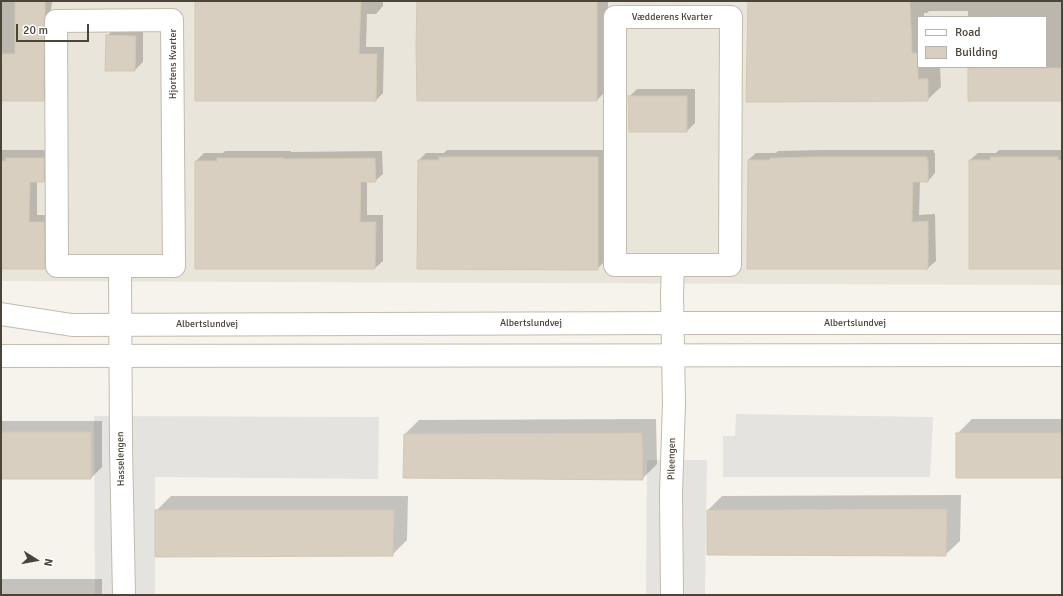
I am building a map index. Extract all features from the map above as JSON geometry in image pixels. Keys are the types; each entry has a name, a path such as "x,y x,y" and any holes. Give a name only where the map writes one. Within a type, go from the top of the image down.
{"street":[{"name":"Vædderens Kvarter","path":"615,17 731,17 730,265 673,265 615,265 615,17"},
{"name":"Hjortens Kvarter","path":"172,20 174,266 120,266 57,266 56,21 172,20"},
{"path":"673,265 673,322"},
{"path":"120,266 120,324"},
{"name":"Albertslundvej","path":"1,314 72,325 673,322 1062,323"},
{"name":"Pileengen","path":"672,595 671,493 674,402 673,322"},
{"name":"Hasselengen","path":"120,324 124,595"},
{"path":"1,356 1062,355"}],"shaded area":[{"path":"1,1 1062,1 1062,285 1,281"},
{"path":"736,414 933,417 930,477 723,477 723,436 735,436"},
{"path":"94,416 379,417 378,479 155,477 155,595 95,595"},
{"path":"647,460 707,460 705,595 646,595"}],"building":[{"path":"15,1 45,1 44,101 1,101 1,54 15,54"},
{"path":"195,1 361,1 359,54 377,54 376,101 195,101"},
{"path":"417,1 597,1 597,101 417,101"},
{"path":"748,1 910,1 912,53 917,53 918,79 928,79 928,101 746,102"},
{"path":"106,35 136,36 135,71 105,71"},
{"path":"968,68 1062,68 1062,101 968,101"},
{"path":"628,96 687,96 687,132 629,132"},
{"path":"439,157 598,157 598,270 417,269 418,160 439,160"},
{"path":"813,157 927,157 928,182 913,182 912,222 928,221 928,269 747,269 748,160"},
{"path":"991,157 1058,157 1058,160 1062,160 1062,269 969,269 969,160 990,160"},
{"path":"6,158 44,158 44,182 30,182 29,222 44,222 45,269 1,269 1,161 6,161"},
{"path":"217,158 375,158 376,182 361,182 360,222 376,222 375,269 195,269 195,161 217,161"},
{"path":"1,432 91,432 91,479 1,479"},
{"path":"642,433 643,480 403,478 404,434"},
{"path":"956,433 1062,433 1062,478 956,478"},
{"path":"947,509 946,556 707,555 707,510"},
{"path":"155,510 394,510 393,556 155,557"}]}
